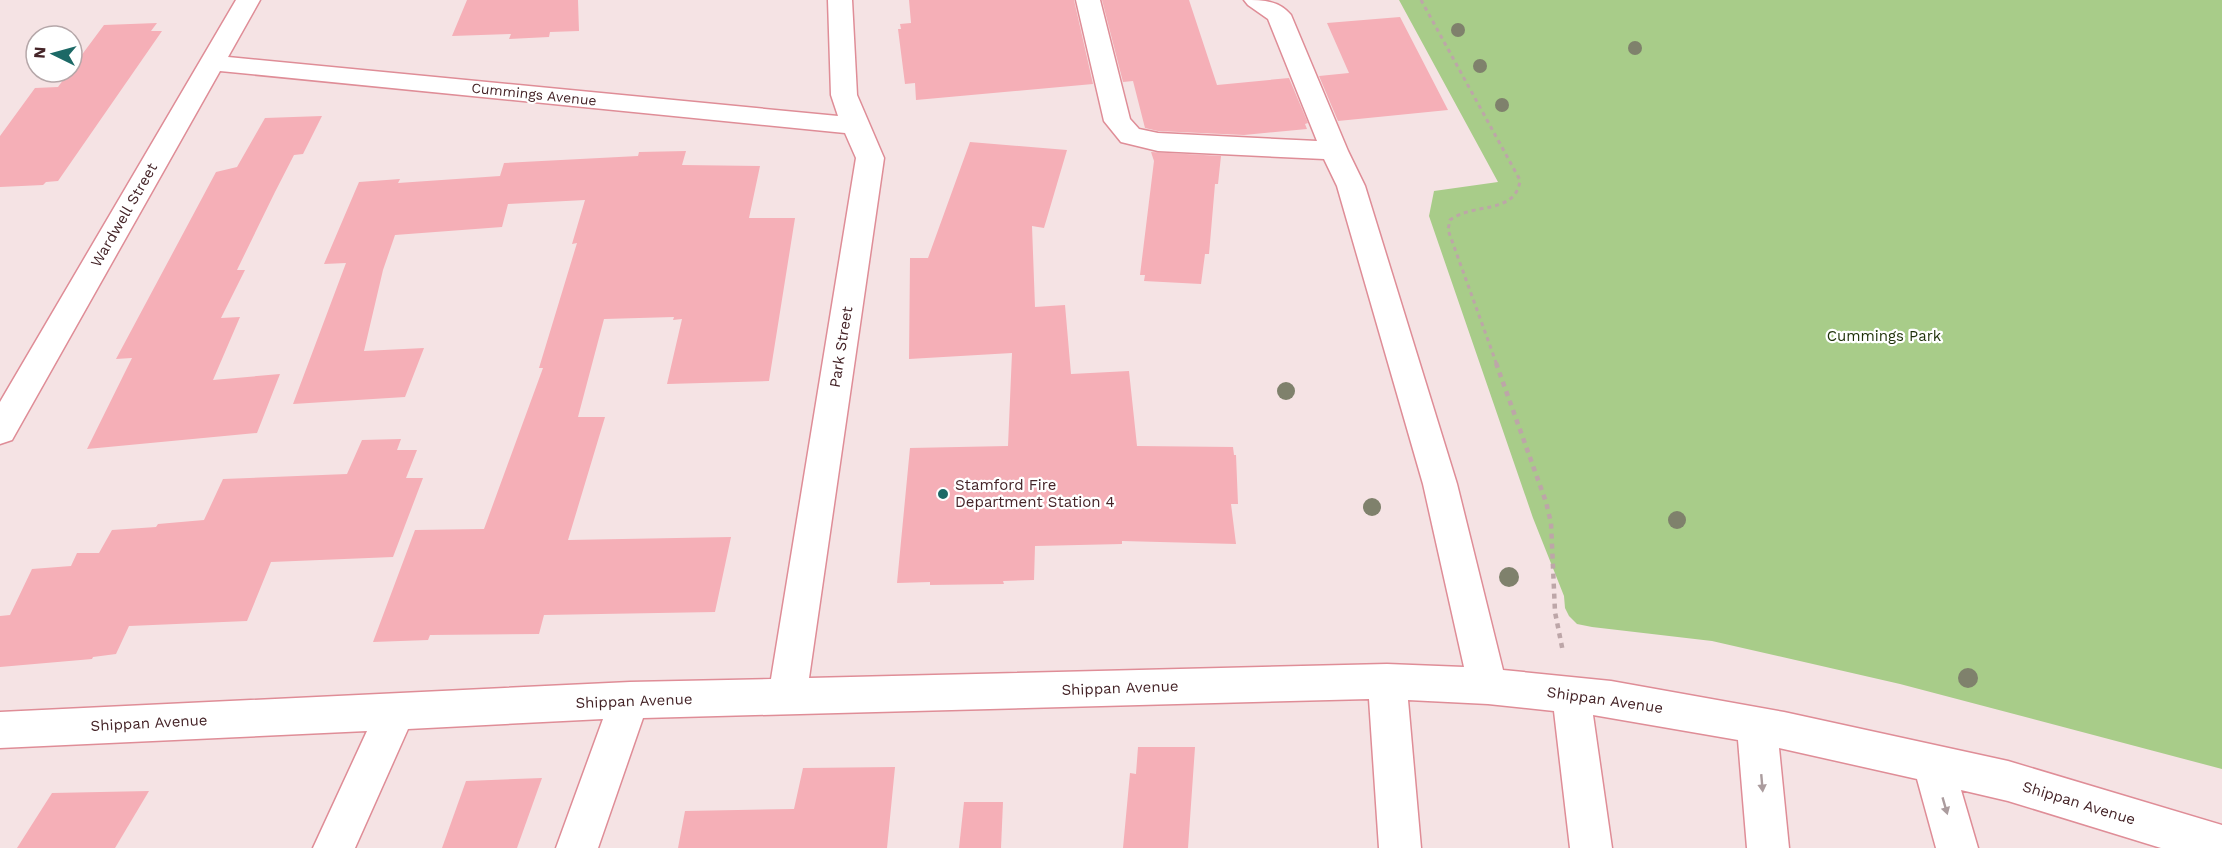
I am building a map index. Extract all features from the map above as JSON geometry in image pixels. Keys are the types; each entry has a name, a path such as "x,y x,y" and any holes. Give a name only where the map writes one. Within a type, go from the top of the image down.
{"street":[{"name":"Wardwell Street","path":"0,431 248,0"},
{"name":"Park Street","path":"787,697 870,158 844,95 840,0"},
{"path":"1088,0 1117,121 1130,136 1158,142 1334,151"},
{"path":"1256,0 1279,15 1334,151 1351,186 1440,484 1488,686"},
{"name":"Cummings Avenue","path":"212,63 855,126"},
{"path":"1387,681 1400,848"},
{"name":"Shippan Avenue","path":"0,730 630,700 1387,681 1488,686 1611,699 1757,725 2008,781 2222,846"},
{"path":"1571,694 1591,848"},
{"path":"577,848 630,700"},
{"path":"333,848 396,711"},
{"path":"1757,725 1768,848"},
{"path":"1933,764 1956,848"}],"path":[{"path":"1421,0 1520,180 1520,192 1514,200 1462,211 1450,220 1448,230 1546,502 1551,523 1555,612 1571,694"}],"green space":[{"name":"Cummings Park","path":"1399,0 2222,0 2222,769 1900,684 1712,641 1577,624 1565,608 1564,596 1533,518 1429,216 1434,191 1498,182"}],"building":[{"path":"467,0 578,0 579,31 550,32 549,37 509,39 511,34 452,36"},
{"path":"909,0 1074,0 1093,84 916,100 915,83 905,84 898,29 901,29 900,24 911,23"},
{"path":"1102,0 1189,0 1217,85 1289,78 1308,123 1305,124 1307,129 1244,135 1158,131 1145,128 1133,81 1123,82"},
{"path":"1400,17 1448,110 1338,121 1319,76 1349,73 1327,23"},
{"path":"157,23 151,31 162,31 58,181 46,182 43,185 0,187 0,136 35,88 58,87 60,84 84,84 84,52 104,25"},
{"path":"322,116 303,154 294,155 275,192 237,270 245,270 221,318 240,317 213,380 280,374 257,433 87,449 132,358 116,359 216,172 237,167 265,118"},
{"path":"970,142 1067,150 1044,228 1032,226 1035,307 1065,305 1071,374 1129,371 1137,446 1233,447 1234,455 1236,455 1238,504 1231,504 1236,544 1122,541 1122,544 1035,546 1034,580 1003,581 1004,584 897,583 910,448 1008,446 1012,353 909,359 910,258 928,258"},
{"path":"686,151 682,165 760,166 749,218 795,218 769,381 667,384 682,319 673,320 674,317 604,319 578,417 605,417 568,540 731,537 715,612 544,615 539,634 430,635 428,640 373,642 415,530 484,529 543,368 539,368 577,243 572,244 585,200 508,204 502,227 395,235 383,270 364,351 424,348 405,397 293,404 346,263 324,264 359,182 400,179 398,183 500,176 504,163 638,156 639,152"},
{"path":"1151,152 1221,156 1218,184 1215,184 1209,254 1205,254 1201,284 1144,281 1145,275 1140,275 1154,161"},
{"path":"401,439 397,450 417,450 406,478 423,478 393,557 271,562 247,621 129,626 116,654 92,659 0,667 0,616 10,615 32,569 71,566 77,553 99,553 112,530 204,520 223,479 347,474 362,440"},
{"path":"1138,747 1195,747 1188,848 1123,848 1130,773 1136,774"},
{"path":"895,767 887,848 678,848 685,811 794,809 803,768"},
{"path":"542,778 517,848 442,848 466,781"},
{"path":"149,791 115,848 17,848 52,793"},
{"path":"964,802 1003,802 1001,848 959,848"}],"place":[{"name":"Stamford Fire Department Station 4","path":"943,494"}]}
